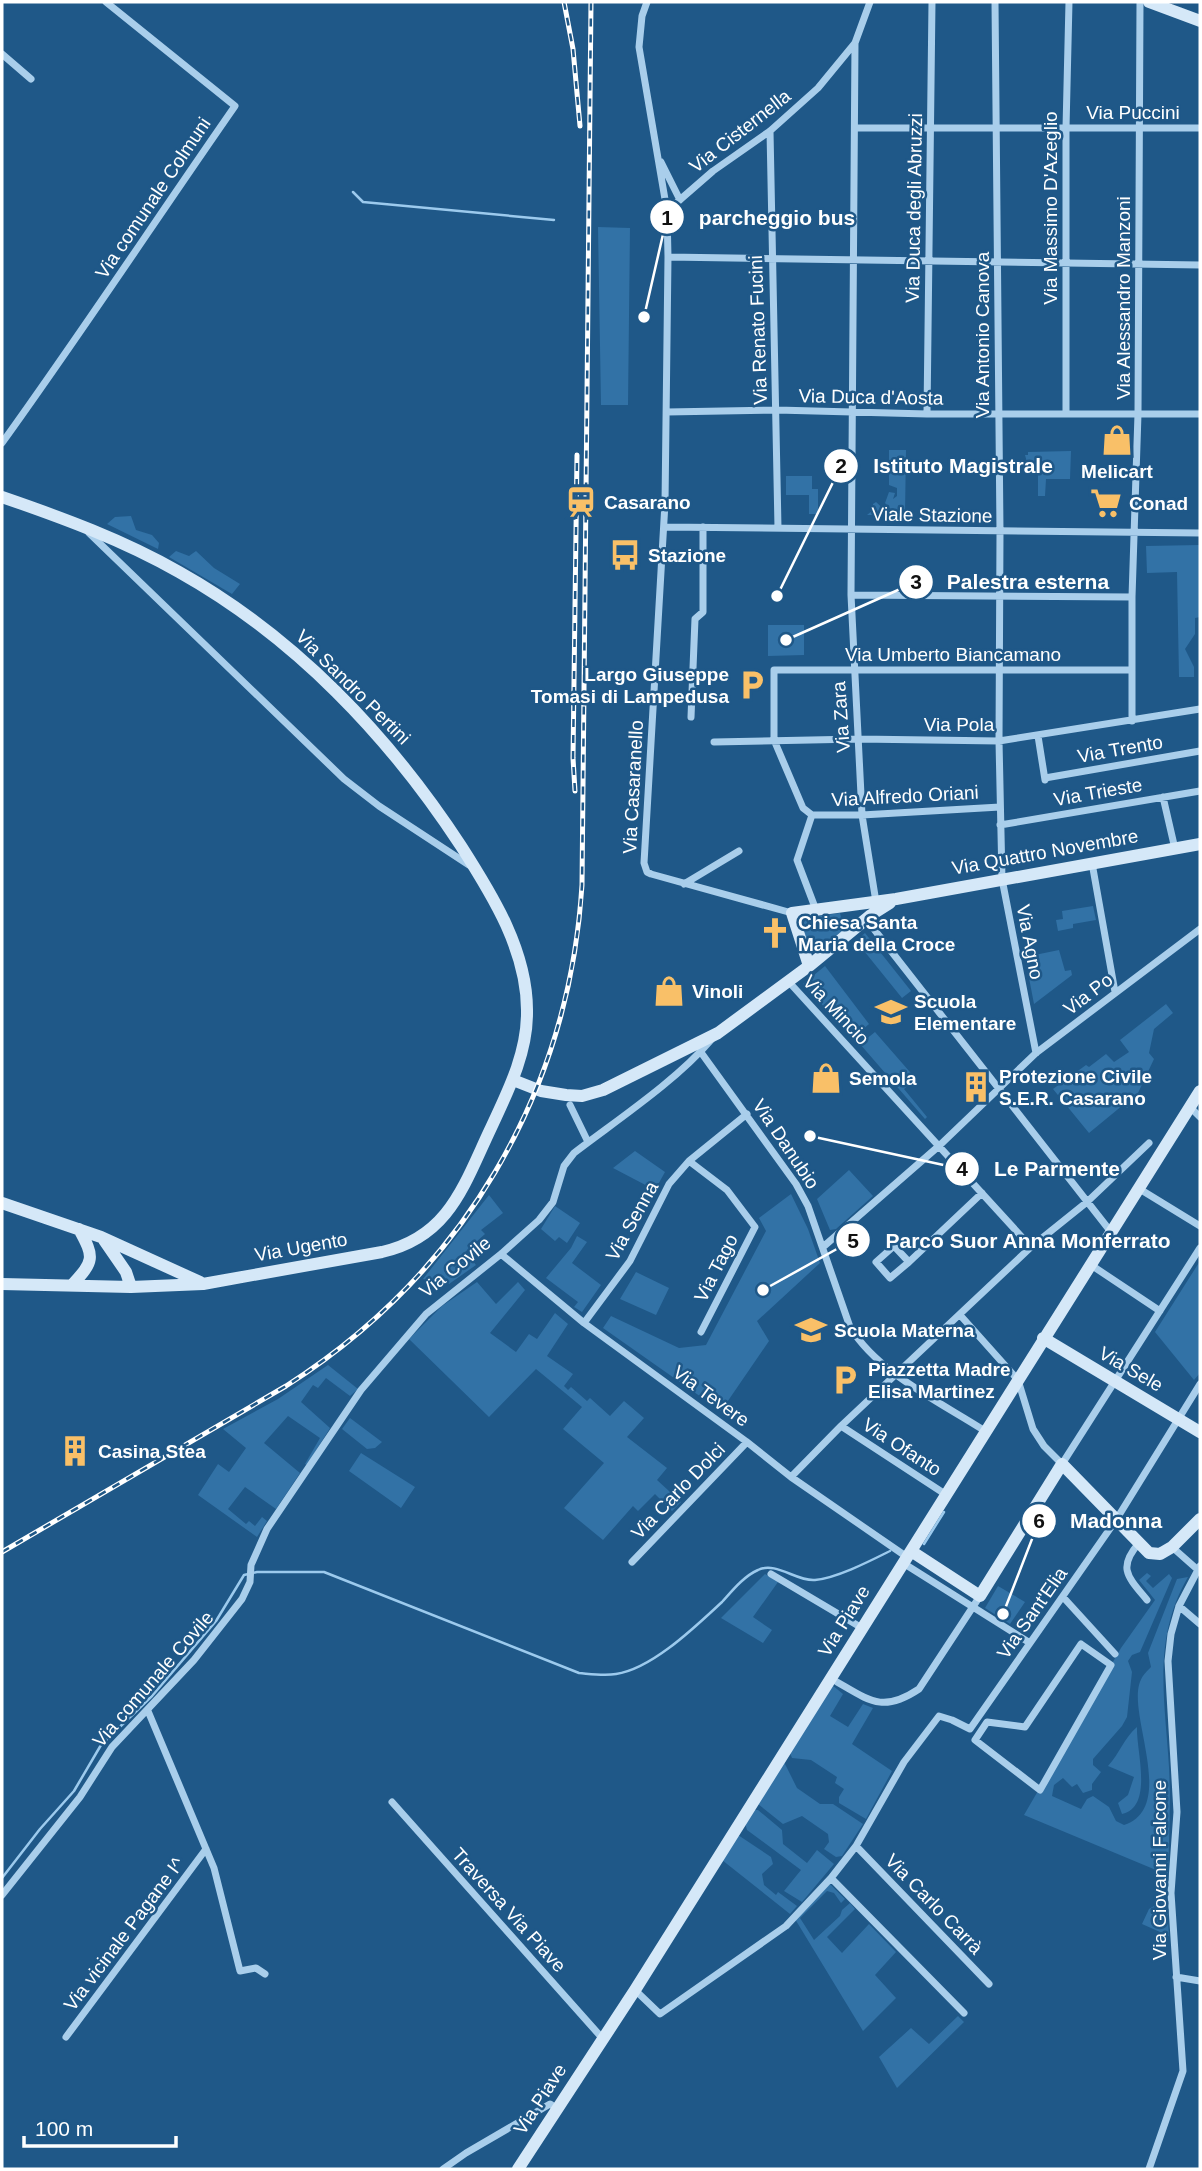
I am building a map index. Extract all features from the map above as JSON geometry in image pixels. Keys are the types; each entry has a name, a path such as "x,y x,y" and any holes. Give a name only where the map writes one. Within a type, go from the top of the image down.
{"street":[{"name":"Via comunale Colmuni","path":"2,443 64,358 137,246 235,106 106,2"},
{"path":"647,2 642,16 639,47 667,211 664,527"},
{"name":"Via Cisternella","path":"667,211 713,171 770,131 818,88 855,43 870,2"},
{"name":"Via Duca degli Abruzzi","path":"927,414 932,2"},
{"name":"Via Antonio Canova","path":"995,2 1002,879"},
{"name":"Via Massimo D'Azeglio","path":"1066,414 1065,262 1069,2"},
{"name":"Via Alessandro Manzoni","path":"1132,720 1132,597 1138,414 1140,2"},
{"path":"1149,2 1200,21"},
{"name":"Via Zara","path":"855,43 851,595 862,815 876,902"},
{"path":"2,54 31,79"},
{"name":"Via Puccini","path":"856,128 1200,128"},
{"name":"Via Renato Fucini","path":"770,131 778,528"},
{"path":"657,155 680,200"},
{"path":"668,257 1200,265"},
{"name":"Via Duca d'Aosta","path":"667,412 777,410 853,414 1200,414"},
{"name":"Via Sandro Pertini","path":"2,497 78,524 128,546 203,586 274,636 386,743 427,796 475,868 512,939 525,983 526,1029 513,1080"},
{"path":"78,524 344,779 371,801 475,868"},
{"name":"Viale Stazione","path":"664,527 1200,533"},
{"name":"Via Casaranello","path":"664,527 644,863 647,872 651,874 792,913"},
{"path":"691,717 695,619 703,612 703,527"},
{"path":"851,595 1132,597"},
{"name":"Via Umberto Biancamano","path":"774,740 774,670 1132,670"},
{"name":"Via Pola","path":"714,742 859,738 999,741 1200,709"},
{"name":"Via Trento","path":"1038,736 1045,779 1200,751"},
{"path":"774,740 803,808 812,815 797,860 816,910"},
{"name":"Via Trieste","path":"1000,825 1200,791"},
{"path":"1163,797 1175,849"},
{"name":"Via Alfredo Oriani","path":"812,815 862,815 1000,807"},
{"name":"Via Quattro Novembre","path":"792,913 896,899 1200,844"},
{"path":"684,884 739,851"},
{"path":"1092,862 1115,992"},
{"name":"Via Agno","path":"1002,879 1036,1054"},
{"name":"Via Quattro Novembre","path":"852,930 896,899"},
{"path":"845,906 852,930"},
{"path":"792,913 809,965"},
{"path":"866,919 1111,1232"},
{"name":"Via Po","path":"823,1247 940,1145 1036,1054 1200,929"},
{"name":"Via Covile","path":"250,1582 251,1565 267,1529 361,1390 426,1314 539,1220 553,1202 564,1166 574,1153 698,1048 852,930"},
{"name":"Via Mincio","path":"788,981 1031,1247"},
{"path":"513,1080 554,1094 591,1094 698,1048"},
{"name":"Via Danubio","path":"698,1048 796,1184 808,1206 850,1327 864,1347 897,1375 985,1431"},
{"name":"Via Ugento","path":"2,1284 131,1287 203,1284 395,1250 420,1237 440,1221 456,1201 513,1080"},
{"name":"Via Piave","path":"518,2169 635,1990 1200,1091"},
{"path":"570,1105 589,1142"},
{"path":"1190,1107 1200,1117"},
{"name":"Via Senna","path":"584,1323 630,1261 669,1184 689,1161 747,1114"},
{"path":"791,1477 841,1426 1031,1247 1087,1202 1149,1143"},
{"name":"Via Tago","path":"689,1161 727,1190 755,1227 701,1332"},
{"path":"1138,1188 1200,1226"},
{"path":"909,1262 894,1246 876,1262 890,1278 909,1262 982,1193"},
{"path":"2,1203 101,1237 203,1284"},
{"path":"72,1285 88,1268 91,1251 79,1229"},
{"path":"101,1237 126,1272 131,1287"},
{"path":"836,1682 870,1702 891,1704 905,1699 919,1689 1200,1248"},
{"name":"Via Tevere","path":"501,1254 584,1323 791,1477 907,1557"},
{"path":"1091,1265 1160,1311"},
{"path":"960,1315 1018,1380 1033,1429 1044,1446 1149,1553 1166,1550 1200,1519"},
{"name":"Via Sele","path":"1043,1338 1200,1432"},
{"name":"Via Sant'Elia","path":"856,1846 904,1762 939,1716 970,1729 1116,1520 1200,1384"},
{"name":"Via Ofanto","path":"841,1426 945,1494"},
{"name":"Via Carlo Dolci","path":"632,1562 747,1442"},
{"path":"1139,1543 1126,1560 1126,1567 1128,1575 1147,1600"},
{"path":"1166,1550 1199,1568"},
{"path":"907,1557 976,1601 1030,1643"},
{"name":"Via Giovanni Falcone","path":"1149,2169 1183,2071 1171,1893 1177,1812 1168,1661 1171,1634 1180,1606 1199,1568"},
{"path":"771,1574 862,1628"},
{"name":"Via comunale Covile","path":"2,1895 80,1797 112,1747 202,1650 242,1599 250,1582"},
{"path":"1063,1597 1115,1654"},
{"path":"1180,1606 1200,1624"},
{"path":"1082,1644 1111,1665 1040,1790 975,1740 987,1722 1025,1727 1082,1644"},
{"path":"148,1711 214,1868 240,1971 256,1968 265,1974"},
{"name":"Traversa Via Piave","path":"392,1802 603,2039"},
{"path":"635,1990 660,2014 786,1926 831,1878 856,1846"},
{"name":"Via Carlo Carrà","path":"856,1846 989,1984"},
{"name":"Via vicinale Pagane I^","path":"66,2037 206,1849"},
{"path":"831,1878 964,2013"},
{"path":"1175,1977 1200,1981"},
{"path":"443,2169 550,2104 556,2108"}],"shaded area":[{"path":"598,227 630,228 628,405 601,405"},
{"path":"889,450 906,450 905,515 867,515 876,502 889,514 894,513 885,503 889,492 895,493 893,499 897,496 897,488 889,485"},
{"path":"1071,451 1070,479 1046,479 1045,496 1038,496 1038,467 1028,466 1025,455 1028,455 1028,452"},
{"path":"786,476 812,476 812,489 818,489 818,514 809,514 809,495 786,495"},
{"path":"131,516 136,530 152,535 159,543 158,549 107,524 115,517"},
{"path":"1200,545 1200,617 1195,618 1195,634 1185,649 1194,667 1194,677 1179,677 1177,572 1147,573 1146,546"},
{"path":"176,551 189,556 196,551 214,568 240,584 232,594 169,557"},
{"path":"768,625 804,625 804,655 768,656"},
{"path":"1093,906 1096,920 1073,924 1073,928 1058,931 1056,920 1063,919 1062,911"},
{"path":"840,913 844,930 811,953 802,925 807,918"},
{"path":"865,933 911,991 902,998 856,941"},
{"path":"1059,950 1065,971 1071,970 1072,975 1034,1004 1025,957"},
{"path":"825,966 869,1024 853,1038 803,984"},
{"path":"1166,1004 1173,1013 1154,1029 1149,1053 1154,1059 1138,1093 1141,1097 1127,1108 1123,1105 1089,1133 1053,1089 1106,1054 1114,1062 1129,1052 1120,1040"},
{"path":"875,1032 916,1079 904,1089 927,1117 925,1119 860,1044"},
{"path":"635,1151 665,1172 655,1190 613,1168"},
{"path":"849,1170 873,1196 836,1229 830,1230 817,1199"},
{"path":"791,1194 808,1229 820,1263 757,1321 769,1341 721,1411 603,1328 611,1316 679,1348 706,1345 766,1231 759,1218"},
{"path":"489,1195 503,1213 481,1230 485,1234 465,1252 476,1265 449,1284 423,1279"},
{"path":"555,1206 580,1223 567,1243 559,1237 555,1241 541,1229"},
{"path":"577,1236 587,1242 572,1263 601,1285 582,1312 574,1307 578,1302 546,1278 571,1248"},
{"path":"1200,1261 1200,1373 1194,1380 1155,1332"},
{"path":"636,1272 669,1288 656,1315 620,1299"},
{"path":"477,1282 496,1304 518,1282 525,1290 490,1333 516,1352 529,1334 537,1339 555,1313 568,1324 547,1356 573,1374 564,1386 568,1390 571,1387 587,1401 590,1398 610,1416 624,1401 644,1418 627,1437 667,1468 657,1480 681,1502 672,1511 655,1494 638,1511 633,1506 603,1540 564,1508 604,1463 563,1429 582,1407 536,1369 489,1417 409,1339 442,1306"},
{"path":"328,1365 358,1389 350,1396 326,1378 318,1388 313,1385 301,1402 330,1428 307,1465 305,1464 320,1438 288,1416 264,1443 300,1473 276,1509 245,1487 228,1509 246,1524 249,1521 255,1526 262,1517 267,1521 257,1537 198,1495 218,1464 229,1472 246,1448 223,1429 278,1399"},
{"path":"350,1418 382,1442 375,1448 367,1449 342,1429"},
{"path":"361,1453 415,1487 401,1508 349,1471"},
{"path":"1147,1573 1151,1576 1146,1581 1153,1588 1169,1574 1172,1578 1140,1652 1132,1655 1128,1661 1132,1672 1127,1717 1093,1759 1093,1765 1101,1772 1092,1784 1092,1790 1083,1793 1077,1784 1072,1787 1063,1778 1054,1785 1052,1796 1081,1809 1087,1799 1093,1796 1109,1807 1116,1821 1124,1825 1139,1816 1147,1801 1149,1782 1138,1700 1139,1685 1151,1667 1148,1653 1177,1579 1188,1577 1169,1623 1165,1646 1164,1693 1170,1780 1168,1875 1024,1815 1121,1648 1155,1600 1139,1580"},
{"path":"765,1574 778,1582 753,1617 772,1630 763,1643 721,1618"},
{"path":"998,1586 1025,1602 1010,1624 985,1608"},
{"path":"832,1685 843,1694 830,1716 848,1727 863,1704 873,1708 852,1744 892,1771 866,1819 839,1803 844,1789 835,1783 837,1777 811,1760 792,1758 790,1753"},
{"path":"1137,1727 1141,1790 1132,1809 1122,1814 1118,1803 1128,1795 1134,1777 1108,1766"},
{"path":"784,1762 797,1788 820,1804 833,1804 863,1824 842,1856 836,1857 824,1849 829,1842 828,1834 802,1816 783,1824 758,1804"},
{"path":"754,1810 758,1810 782,1830 783,1844 807,1863 817,1850 834,1864 802,1902 784,1891 801,1870 747,1830 745,1823"},
{"path":"738,1835 771,1857 773,1864 762,1874 764,1885 797,1906 790,1914 722,1860"},
{"path":"830,1884 845,1899 841,1903 834,1893 827,1891 800,1918 814,1940 850,1903 855,1909 827,1937 842,1953 869,1924 896,1952 875,1975 896,1998 863,2031 795,1919"},
{"path":"1154,1906 1167,1906 1169,1936 1142,1924 1149,1909"},
{"path":"958,2016 964,2022 897,2088 879,2057 911,2028 929,2044"}],"waterway":[{"path":"353,192 363,202 554,220"},
{"path":"924,1544 944,1512"},
{"path":"2,1878 74,1791 101,1745 152,1696 216,1621 244,1575 257,1572 324,1572 579,1673 607,1675 630,1670 659,1655 700,1623 743,1580 758,1570 772,1568 808,1580 824,1579 890,1551"}],"railway":[{"path":"564,2 573,49 580,126"},
{"path":"2,1552 286,1386 349,1341 405,1290 454,1233 495,1172 529,1106 555,1036 573,962 582,885 591,2"},
{"path":"575,791 573,758 577,455"}],"place":[{"name":"parcheggio bus","path":"644,317"},
{"name":"Melicart","path":"1117,440"},
{"name":"Casarano","path":"581,502"},
{"name":"Conad","path":"1106,503"},
{"name":"Stazione","path":"625,555"},
{"name":"Istituto Magistrale","path":"777,596"},
{"name":"Palestra esterna","path":"786,640"},
{"name":"Largo Giuseppe Tomasi di Lampedusa","path":"752,685"},
{"name":"Chiesa Santa Maria della Croce","path":"775,933"},
{"name":"Vinoli","path":"669,991"},
{"name":"Scuola Elementare","path":"891,1012"},
{"name":"Semola","path":"826,1078"},
{"name":"Protezione Civile S.E.R. Casarano","path":"976,1087"},
{"name":"Le Parmente","path":"810,1136"},
{"name":"Parco Suor Anna Monferrato","path":"763,1290"},
{"name":"Scuola Materna","path":"811,1330"},
{"name":"Piazzetta Madre Elisa Martinez","path":"845,1380"},
{"name":"Casina Stea","path":"75,1451"},
{"name":"Madonna","path":"1003,1614"}]}
